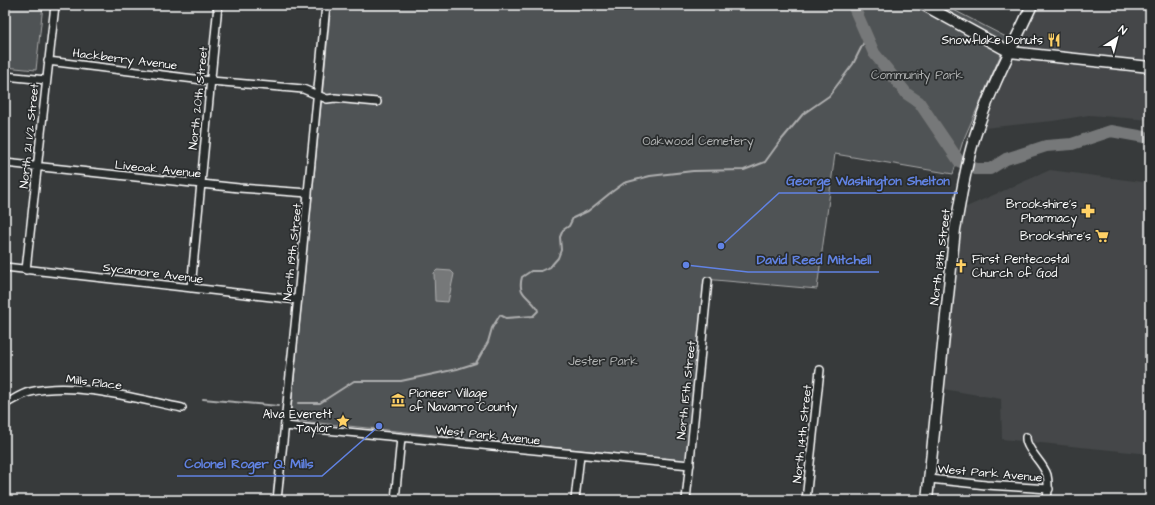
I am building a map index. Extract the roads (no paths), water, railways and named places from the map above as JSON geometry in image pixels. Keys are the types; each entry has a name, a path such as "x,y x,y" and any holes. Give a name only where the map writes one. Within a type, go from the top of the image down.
{"street":[{"name":"North 21 1/2 Street","path":"26,270 55,5"},
{"name":"North 20th Street","path":"191,288 218,5"},
{"name":"North 19th Street","path":"277,500 326,5"},
{"path":"924,5 1010,52 1150,67"},
{"name":"North 13th Street","path":"927,500 955,229 963,186 974,138 1010,52 1032,5"},
{"name":"Hackberry Avenue","path":"48,61 211,81 303,89 318,95"},
{"path":"5,76 46,80"},
{"path":"318,95 327,99 335,98 377,102"},
{"name":"Liveoak Avenue","path":"5,163 308,194"},
{"name":"Sycamore Avenue","path":"5,268 298,300"},
{"name":"North 15th Street","path":"686,500 708,281"},
{"name":"North 14th Street","path":"806,500 820,370"},
{"name":"Mills Place","path":"5,404 31,392 60,389 87,390 182,408"},
{"name":"West Park Avenue","path":"285,426 690,465"},
{"path":"1026,437 1026,442 1043,466 1046,474 1048,489 1047,500"},
{"path":"395,500 401,438"},
{"path":"575,500 580,455"},
{"name":"West Park Avenue","path":"930,479 986,485 1048,489"}],"waterway":[{"path":"853,5 874,53 907,94 919,102 959,161 976,169 990,169 1006,159 1046,146 1072,144 1111,131 1150,138"},
{"path":"298,403 320,403 354,381 401,381 457,369 476,363 488,342 492,328 500,315 506,318 533,316 538,311 534,304 522,291 522,277 531,271 541,271 550,267 558,258 561,250 560,237 563,230 569,226 573,218 588,211 624,183 650,176 693,171 744,170 765,162 803,114 829,96 853,64 867,36"},
{"path":"203,399 278,406"}],"place":[{"name":"Snowflake Donuts","path":"1054,40"},
{"name":"Brookshire's Pharmacy","path":"1088,211"},
{"name":"Brookshire's","path":"1102,236"},
{"name":"George Washington Shelton","path":"721,246"},
{"name":"David Reed Mitchell","path":"686,265"},
{"name":"First Pentecostal Church of God","path":"961,266"},
{"name":"Pioneer Village of Navarro County","path":"398,400"},
{"name":"Alva Everett Taylor","path":"343,421"},
{"name":"Colonel Roger Q. Mills","path":"379,426"}],"park label":[{"name":"Community Park","path":"917,75"},
{"name":"Oakwood Cemetery","path":"698,141"},
{"name":"Jester Park","path":"603,361"}]}
